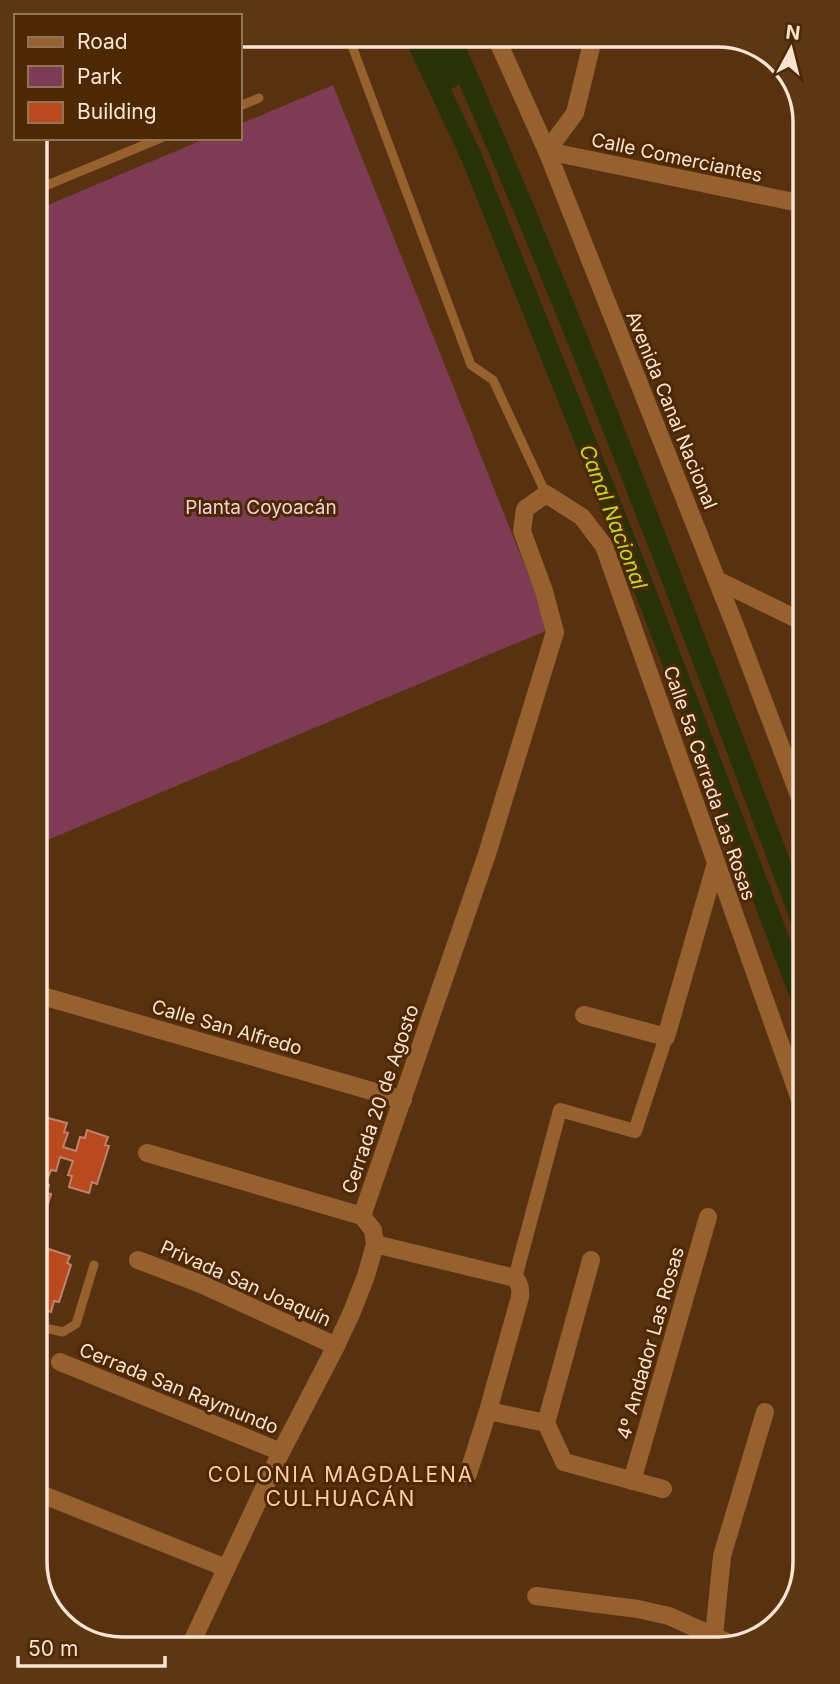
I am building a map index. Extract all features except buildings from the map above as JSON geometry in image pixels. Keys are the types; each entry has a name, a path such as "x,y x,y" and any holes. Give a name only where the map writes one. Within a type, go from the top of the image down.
{"street":[{"name":"Avenida Canal Nacional","path":"500,47 547,151 793,779"},
{"path":"547,151 575,113 591,47"},
{"name":"Calle Comerciantes","path":"547,151 793,202"},
{"name":"Cerrada 20 de Agosto","path":"375,1244 373,1230 362,1216 487,854 555,632 544,591 522,531 525,509 546,494"},
{"name":"Calle 5a Cerrada Las Rosas","path":"546,494 582,517 604,546 793,1080"},
{"path":"717,580 793,617"},
{"path":"515,1278 560,1110 635,1131 666,1037 716,863"},
{"name":"Calle San Alfredo","path":"47,997 403,1100"},
{"path":"584,1015 666,1037"},
{"path":"147,1153 362,1216"},
{"name":"4º Andador Las Rosas","path":"632,1481 708,1217"},
{"path":"194,1637 281,1452 351,1314 375,1244 515,1278 519,1283 520,1297 468,1474"},
{"name":"Privada San Joaquín","path":"138,1260 201,1284 336,1346"},
{"path":"591,1260 546,1423 564,1462 663,1489"},
{"name":"Cerrada San Raymundo","path":"60,1362 281,1452"},
{"path":"488,1411 546,1423"},
{"path":"721,1637 722,1556 765,1412"},
{"path":"47,1496 226,1569"},
{"path":"536,1596 638,1609 669,1616 716,1637"}],"lane":[{"path":"352,47 471,365 493,380 546,494"},
{"path":"242,105 260,98"},
{"path":"47,185 156,140"},
{"path":"47,1329 63,1332 76,1324 94,1265"}],"green space":[{"name":"Planta Coyoacán","path":"333,85 550,629 47,840 47,205 202,140 242,140 242,123"}],"waterway":[{"name":"Canal Nacional","path":"420,47 471,156 641,580 793,976"},
{"name":"Canal Nacional","path":"436,47 450,78"},
{"name":"Canal Nacional","path":"454,47 588,365 793,898"}],"district":[{"name":"COLONIA MAGDALENA CULHUACÁN","path":"341,1487"}]}
